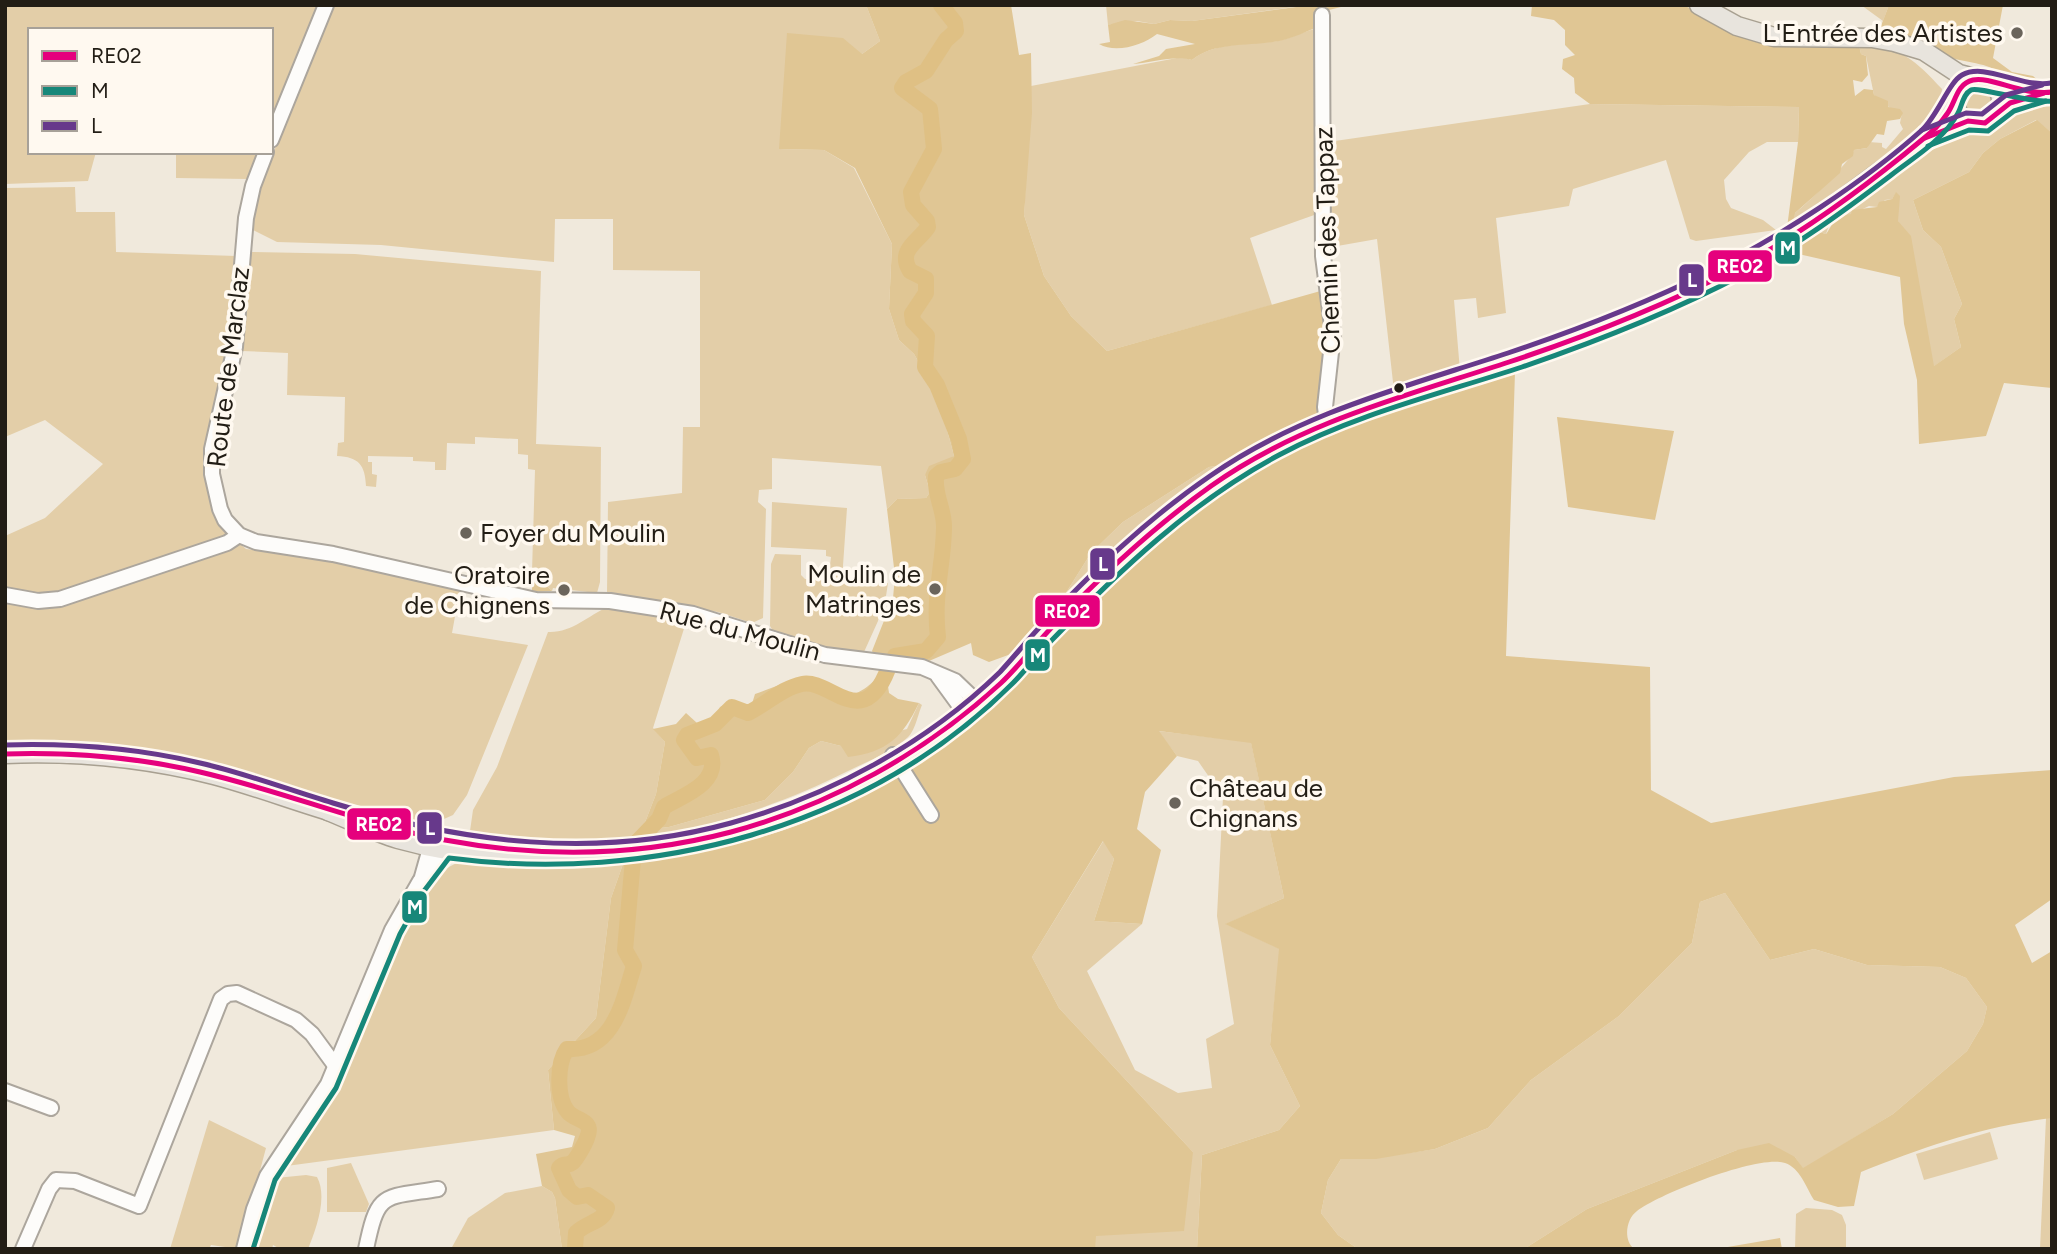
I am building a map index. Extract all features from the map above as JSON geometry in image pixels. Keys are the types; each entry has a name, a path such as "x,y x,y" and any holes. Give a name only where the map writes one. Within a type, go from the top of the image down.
{"main road":[{"path":"1699,5 1737,26 1774,37 1872,38 1930,53 1956,72 1995,85 2045,93"},
{"path":"1908,46 1946,78 1958,113 1968,121"},
{"path":"1929,135 1962,85 1974,78"},
{"path":"1995,85 2000,98 1998,111"},
{"path":"5,754 82,754 154,763 235,781 439,844 583,855 639,850 704,838 777,817 866,781 1009,675 1039,641 1131,551 1186,504 1244,464 1327,422 1548,349 1667,300 1799,231 1929,135 1968,121 1985,122 2010,103 2045,93"}],"street":[{"path":"273,135 326,5"},
{"name":"Chemin des Tappaz","path":"1322,15 1323,256 1333,334 1324,412 1327,422"},
{"name":"Route de Marclaz","path":"239,535 225,520 220,509 212,474 212,449 234,358 246,218 253,186 265,154"},
{"path":"5,595 38,601 60,599 147,572 227,543 239,535"},
{"name":"Rue du Moulin","path":"239,535 256,542 333,554 547,601 604,601 669,609 721,621 825,655 912,665 955,681 969,705"},
{"path":"895,758 931,815"},
{"path":"244,1249 254,1209 267,1176 337,1068 384,948 439,844"},
{"path":"23,1249 48,1189 56,1180 65,1178 75,1181 139,1206 221,999 228,994 237,993 296,1020 312,1034 337,1068"},
{"path":"5,1091 51,1108"},
{"path":"366,1249 374,1210 380,1202 393,1196 438,1189"}],"shaded area":[{"path":"5,5 319,5 273,117 273,28 28,28 28,154 95,154 88,181 5,184"},
{"path":"334,5 866,5 880,41 862,54 780,149 824,150 854,168 892,244 889,309 899,340 914,354 938,396 954,456 925,475 930,492 926,498 897,499 887,509 881,466 772,458 772,489 759,490 758,502 766,509 763,618 752,623 718,612 607,594 608,502 682,493 683,427 700,427 700,271 613,270 613,219 555,219 554,262 381,245 277,242 251,229 258,190"},
{"path":"866,5 1011,5 1019,55 1031,53 1032,113 1024,215 1044,276 1071,316 1107,351 1324,290 1329,358 1320,416 1225,465 1209,467 1123,522 1091,553 1052,615 1011,654 989,662 973,655 971,643 929,661 874,655 872,651 893,598 895,576 887,509 897,499 926,498 930,492 925,475 929,466 954,456 938,396 914,354 899,340 889,309 892,244 855,168 824,150 779,149 787,33 843,38 862,54 880,41"},
{"path":"1106,5 1308,5 1192,21 1170,20 1154,24 1137,21 1108,25"},
{"path":"1311,5 1349,5 1325,11 1326,23 1293,37 1273,42 1220,47 1192,60 1171,59 1133,64 1159,56 1166,49 1195,44 1157,34 1129,47 1113,48 1099,44 1110,42 1108,25 1125,20 1154,24 1170,20 1192,21"},
{"path":"1532,5 1684,5 1728,31 1765,44 1801,47 1859,45 1861,54 1866,56 1868,75 1862,82 1853,80 1855,96 1864,89 1873,90 1874,95 1888,101 1888,107 1900,109 1903,113 1900,119 1887,121 1884,135 1877,134 1867,148 1854,150 1853,156 1842,164 1840,173 1795,213 1794,225 1787,228 1798,142 1799,107 1590,104 1575,93 1574,78 1562,69 1563,59 1575,55 1565,45 1565,30 1554,20 1531,16"},
{"path":"1861,5 1889,5 1883,21"},
{"path":"1889,5 2003,5 1993,58 2012,72 2033,76 2042,84 2010,82 2001,78 2001,73 1987,66 1950,58 1904,38 1879,31"},
{"path":"1314,29 1317,214 1250,238 1272,305 1107,351 1071,316 1044,276 1024,215 1031,86 1182,57 1192,60 1219,47 1287,39"},
{"path":"1859,45 1886,48 1906,56 1942,89 1940,106 1920,128 1920,134 1794,225 1795,213 1837,173 1854,150 1867,148 1869,142 1882,143 1882,147 1886,149 1903,129 1900,123 1902,113 1890,108 1874,95 1866,56 1861,54"},
{"path":"1978,84 1990,89 1995,101 1990,113 1978,118 1966,113 1961,101 1966,89"},
{"path":"1590,104 1799,107 1798,142 1767,142 1749,152 1724,180 1726,199 1731,208 1763,220 1776,230 1696,241 1690,239 1666,160 1573,189 1569,206 1496,218 1506,313 1478,318 1476,298 1454,300 1460,371 1394,391 1377,239 1326,248 1328,142"},
{"path":"2052,106 2052,133 2036,120 2000,139 1983,153 1969,172 1913,200 1923,230 1941,247 1962,304 1954,319 1961,347 1933,367 1898,221 1896,193 1892,199 1885,200 1877,207 1869,206 1829,225 1826,234 1816,231 1804,233 1925,146 1934,146 1959,133 1988,133 2017,110"},
{"path":"2037,120 2052,133 2052,388 2004,383 1986,436 1919,444 1917,380 1904,324 1900,277 1794,253 1804,233 1816,231 1826,234 1834,221 1851,214 1852,210 1877,207 1879,202 1892,199 1896,192 1900,196 1898,221 1911,236 1934,366 1961,347 1954,319 1962,304 1941,247 1923,230 1913,200 1969,172 1983,153 2000,139"},
{"path":"176,154 258,154 248,179 176,178"},
{"path":"75,187 76,212 115,212 116,252 236,256 230,337 208,445 223,528 246,549 335,560 460,589 452,633 528,645 467,795 453,815 426,827 397,823 301,792 153,753 99,746 5,746 5,536 45,518 103,464 45,420 5,437 5,188"},
{"path":"252,252 355,254 541,271 536,444 601,447 600,582 597,593 553,588 552,591 532,572 535,470 528,469 528,455 518,454 518,439 475,437 475,444 447,443 446,470 435,470 435,462 413,461 413,457 368,456 368,462 372,462 372,474 377,475 376,487 366,486 364,473 356,460 337,456 338,443 344,442 345,397 287,395 288,353 242,351 248,255"},
{"path":"1515,372 1506,656 1650,667 1651,790 1711,823 1954,777 2052,770 2052,899 2015,925 2032,963 2052,951 2052,1118 1955,1139 1861,1172 1854,1206 1838,1207 1814,1200 1802,1178 1790,1165 1772,1162 1754,1164 1687,1186 1637,1211 1630,1219 1627,1230 1628,1240 1634,1249 1524,1249 1587,1209 1737,1150 1769,1143 1795,1157 1803,1168 1893,1114 1967,1051 1983,1024 1987,1007 1966,978 1940,967 1867,965 1814,949 1770,960 1725,893 1700,902 1692,943 1619,1016 1531,1080 1488,1128 1435,1149 1376,1159 1341,1159 1328,1180 1321,1213 1338,1235 1358,1249 1197,1249 1202,1155 1279,1130 1300,1106 1270,1045 1279,949 1225,924 1284,898 1251,743 1159,731 1177,756 1145,792 1137,829 1161,850 1142,924 1094,921 1114,859 1103,841 1032,957 1059,1008 1193,1152 1184,1231 1096,1236 1095,1249 562,1249 555,1198 552,1192 542,1186 536,1154 572,1147 575,1136 554,1130 548,1070 596,1018 611,898 623,864 759,838 820,816 859,797 896,774 967,720 1137,564 1231,485 1298,448 1333,433 1406,406"},
{"path":"1557,417 1674,431 1655,520 1568,507"},
{"path":"1225,465 1145,529 1052,615 1091,553 1123,522 1209,467"},
{"path":"772,502 847,508 842,580 888,583 886,596 873,602 873,606 880,609 878,621 864,652 819,646 773,631 770,626 771,564 775,554 801,555 801,575 805,579 820,580 822,565 830,565 831,557 826,556 826,550 771,547"},
{"path":"532,572 552,591 532,592"},
{"path":"608,607 687,619 653,728 665,742 656,794 642,830 669,827 765,800 793,772 809,748 821,741 841,746 907,729 919,703 922,705 910,735 886,753 805,791 714,823 617,842 569,845 521,843 476,836 470,831 473,810 497,767 548,632 565,630"},
{"path":"884,668 890,669 887,679 889,693 898,699 919,703 906,726 892,741 862,755 848,757 841,746 821,741 809,748 793,772 765,800 669,827 642,830 656,794 665,742 653,729 676,724 686,713 697,723 714,720 720,707 730,702 751,707 755,694 798,680 811,680 837,694 853,694 867,687"},
{"path":"1158,731 1251,742 1284,898 1226,924 1280,949 1270,1045 1300,1106 1279,1130 1202,1155 1197,1249 1095,1249 1095,1236 1193,1152 1059,1008 1032,957 1104,840 1114,859 1094,921 1142,924 1087,971 1135,1070 1178,1093 1212,1088 1206,1039 1234,1024 1217,916 1223,797 1198,761 1177,756"},
{"path":"466,861 540,867 623,864 611,898 596,1018 548,1070 554,1130 279,1167 335,1089 405,922 424,892 444,870"},
{"path":"1725,893 1770,960 1814,949 1867,965 1940,967 1966,978 1987,1007 1983,1024 1967,1051 1893,1114 1803,1169 1795,1157 1737,1150 1587,1209 1524,1249 1358,1249 1338,1235 1321,1213 1328,1180 1341,1159 1376,1158 1435,1149 1488,1128 1531,1080 1619,1016 1692,943 1700,902"},
{"path":"2046,1118 2052,1118 2052,1249 2040,1249"},
{"path":"209,1120 266,1148 239,1249 211,1245 209,1249 170,1249"},
{"path":"1990,1132 1998,1159 1924,1180 1916,1154"},
{"path":"351,1163 369,1204 366,1212 327,1212 327,1168"},
{"path":"306,1175 317,1177 321,1194 320,1213 308,1249 280,1249 273,1245 272,1249 252,1249 260,1214 276,1178"},
{"path":"542,1186 552,1192 555,1198 562,1249 451,1249 468,1218 505,1193"},
{"path":"1806,1208 1832,1210 1842,1215 1846,1225 1846,1249 1795,1249 1796,1214"},
{"path":"1780,1238 1782,1249 1716,1249"}],"waterway":[{"path":"895,656 926,651 938,637 937,595 944,529 936,476 955,469 963,459 959,439 937,385 925,367 927,336 913,321 912,314 926,293 926,279 910,271 906,257 910,247 928,227 927,221 913,205 911,192 934,149 930,109 902,88 906,82 926,71 946,40 956,31 955,23 941,5"},
{"path":"636,843 659,819 664,807 698,788 710,774 711,755 697,758 684,740 687,735 715,724 732,707 748,713 788,689 802,684 813,684 846,699 857,701 868,698 878,688 888,669"},
{"path":"575,1249 576,1233 602,1217 607,1208 588,1195 577,1197 569,1190 559,1168 575,1160 589,1132 586,1124 571,1115 564,1106 560,1090 561,1063 567,1049 583,1048 606,1033 626,994 634,966 625,950 633,859"}],"transit line":[{"name":"L","path":"5,745 103,748 176,758 234,772 382,817 481,837 530,842 631,841 681,834 768,812 840,782 941,722 1000,672 1038,629 1120,548 1187,493 1244,454 1317,418 1611,315 1738,257 1821,207 1899,150 1928,124 1953,84 1962,75 1981,71 2027,82 2051,83"},
{"name":"RE02","path":"5,754 103,757 176,767 261,788 414,833 517,850 588,852 660,846 731,832 768,821 875,774 941,732 1001,683 1074,604 1130,551 1190,501 1245,464 1281,444 1355,413 1594,332 1651,309 1733,270 1807,226 1901,157 1939,124 1967,82 1989,81 2030,91 2052,92"},
{"name":"L","path":"1922,130 1966,113 1982,114 2006,95 2042,85"},
{"name":"M","path":"253,1249 275,1180 336,1088 400,934 424,891 449,858 525,864 601,862 677,853 752,835 823,809 892,776 955,734 1013,683 1050,642 1129,564 1186,516 1247,473 1338,428 1579,347 1663,313 1744,274 1819,228 1924,151 1951,124 1964,97 1971,90 2052,101"},
{"name":"RE02","path":"1925,138 1968,121 1985,123 2010,103 2044,93"},
{"name":"M","path":"1928,146 1969,130 1988,131 2014,111 2046,101"}],"place":[{"name":"L'Entrée des Artistes","path":"2017,33"},
{"name":"Foyer du Moulin","path":"466,533"},
{"name":"Moulin de Matringes","path":"935,589"},
{"name":"Oratoire de Chignens","path":"564,590"},
{"name":"Château de Chignans","path":"1175,803"}]}
